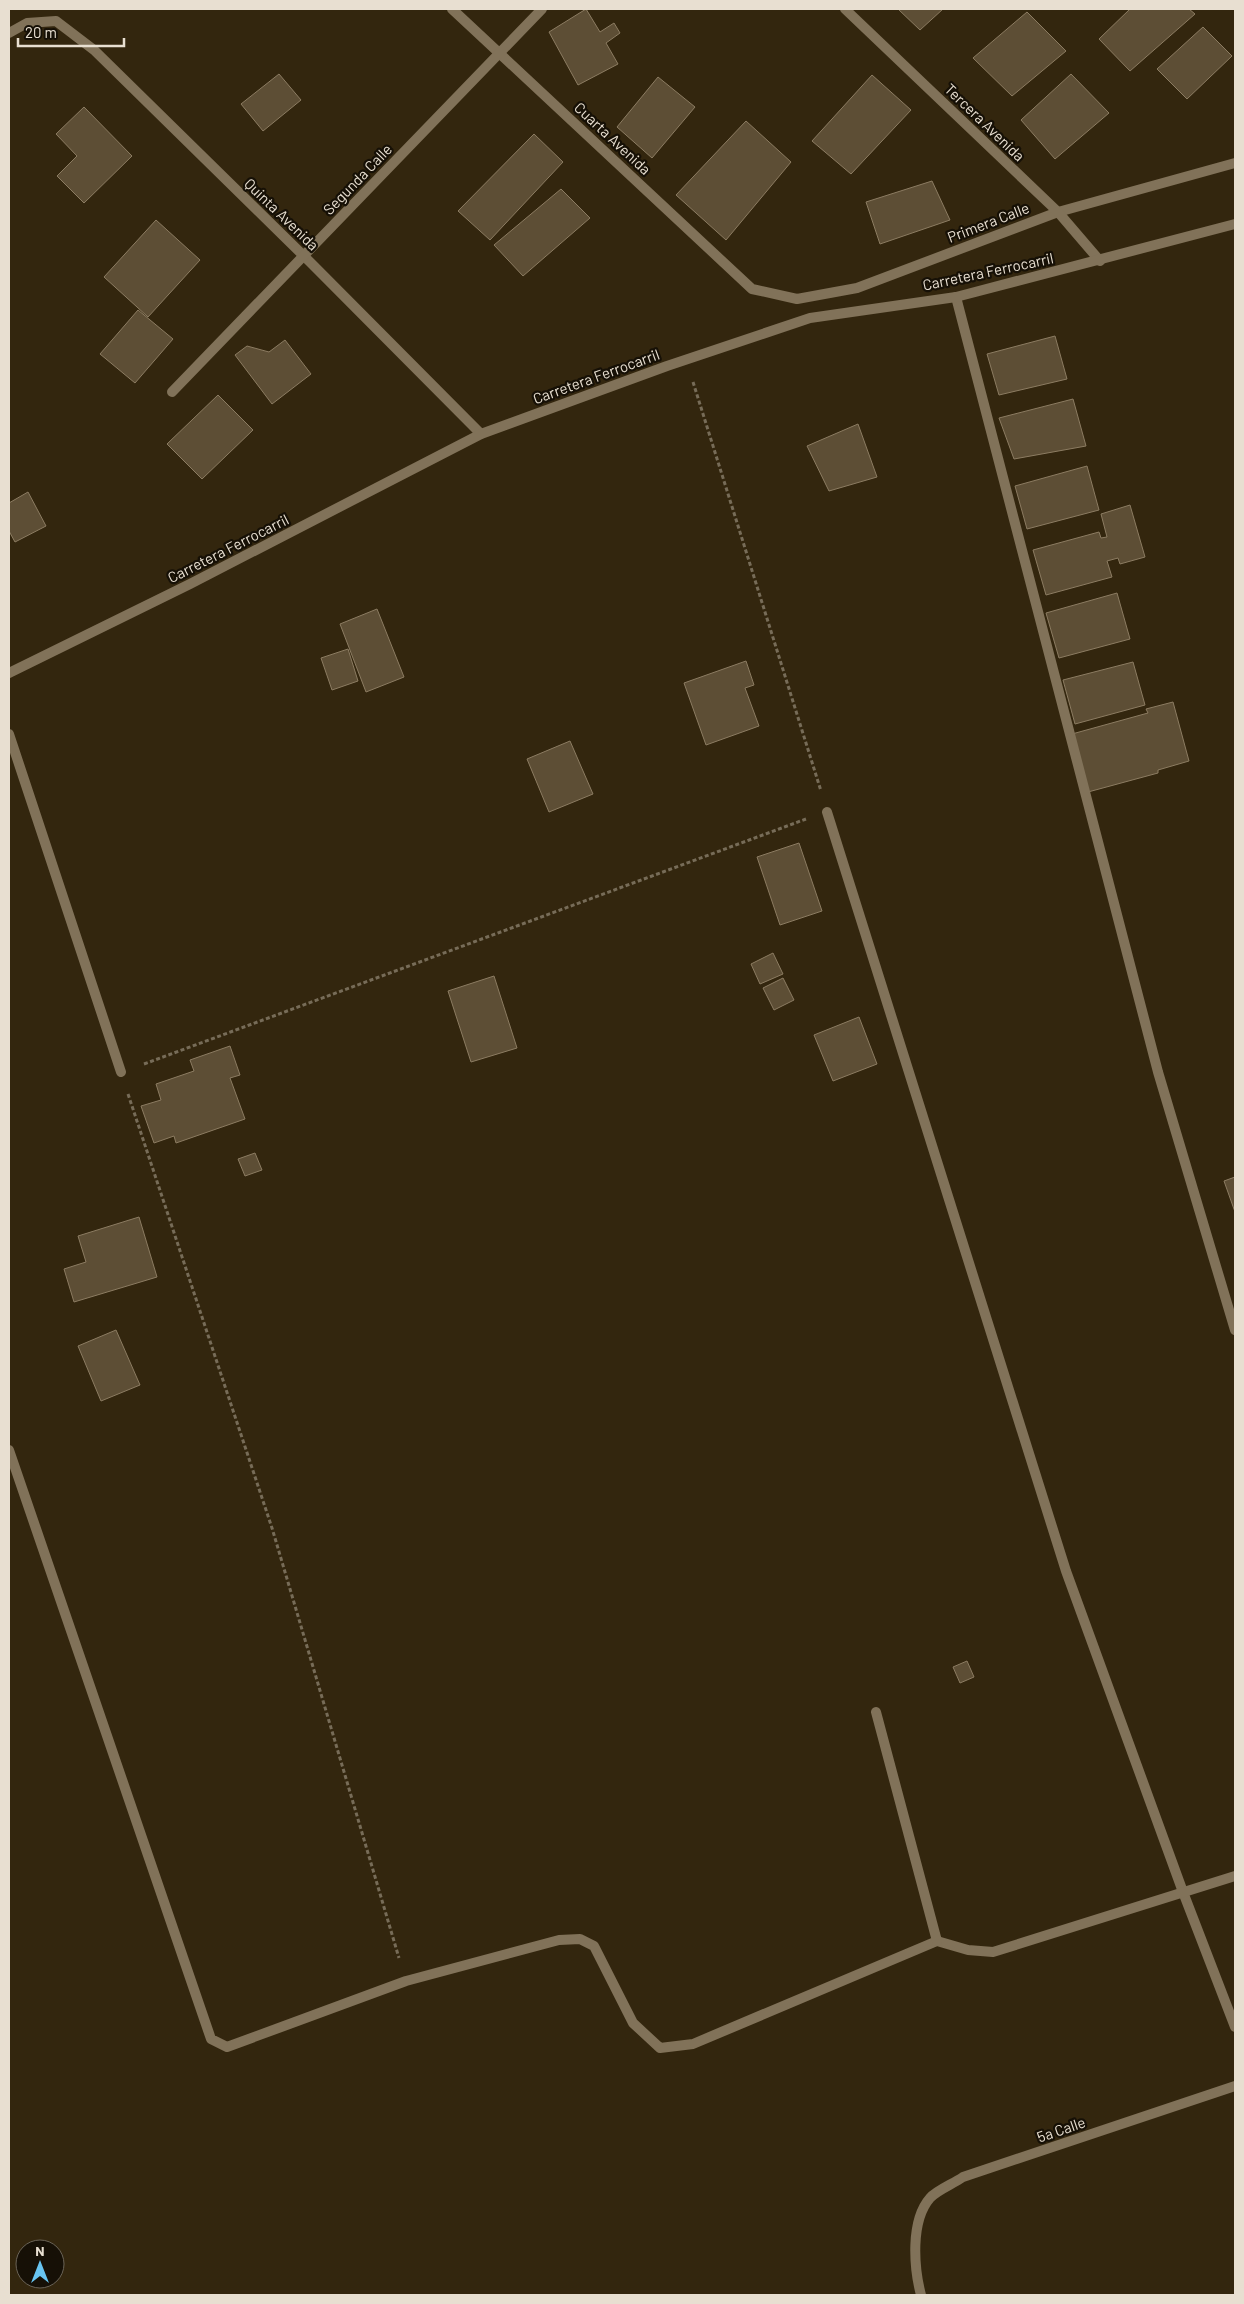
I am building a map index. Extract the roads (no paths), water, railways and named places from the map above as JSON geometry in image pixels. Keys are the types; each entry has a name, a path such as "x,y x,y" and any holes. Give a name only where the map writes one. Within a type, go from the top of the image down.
{"street":[{"name":"Cuarta Avenida","path":"452,9 752,289"},
{"name":"Segunda Calle","path":"172,392 542,9"},
{"name":"Tercera Avenida","path":"845,9 1058,212 1100,261"},
{"name":"Quinta Avenida","path":"9,33 28,23 56,21 94,50 304,256 481,434"},
{"name":"Primera Calle","path":"752,289 796,299 857,288 1058,212 1235,163"},
{"name":"Carretera Ferrocarril","path":"9,673 190,584 481,434 686,359 810,318 956,296 1100,261 1235,224"},
{"path":"956,296 1158,1072 1235,1330"},
{"path":"9,734 121,1072"},
{"path":"828,812 1066,1571 1182,1892 1235,2027"},
{"path":"9,1450 211,2039 227,2047 406,1980 560,1940 580,1939 594,1946 633,2022 660,2048 693,2044 937,1941 968,1950 993,1952 1235,1876"},
{"path":"876,1712 937,1941"},
{"name":"5a Calle","path":"921,2295 916,2277 916,2226 930,2198 963,2178 1235,2086"}]}
